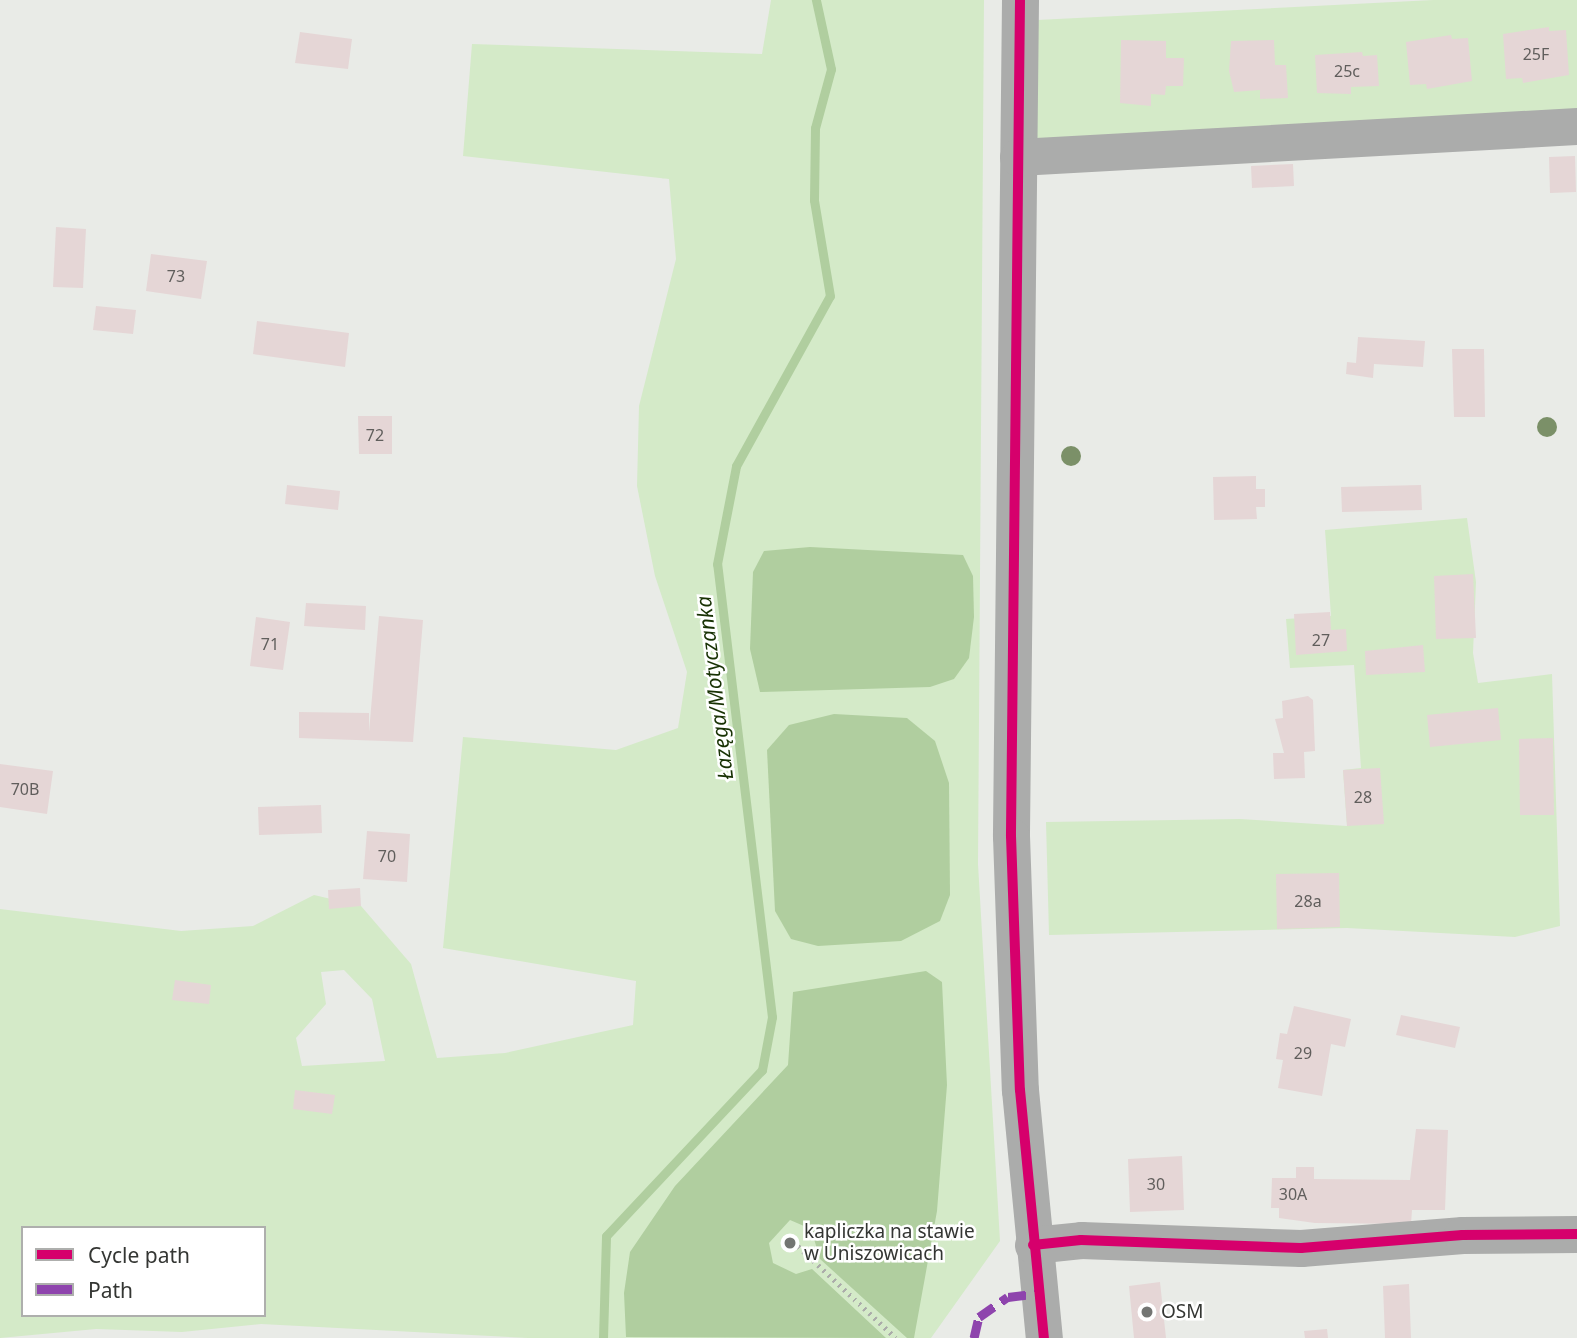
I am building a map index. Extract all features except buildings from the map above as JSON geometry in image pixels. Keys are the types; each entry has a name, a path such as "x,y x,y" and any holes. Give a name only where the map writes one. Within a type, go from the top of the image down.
{"street":[{"path":"1020,0 1011,836 1020,1090 1044,1338"},
{"path":"1018,158 1577,126"},
{"path":"1033,1245 1081,1240 1301,1248 1462,1235 1577,1234"}],"path":[{"path":"798,1246 897,1338"}],"shaded area":[{"path":"771,0 984,0 978,864 1000,1241 931,1338 528,1338 261,1324 182,1332 96,1329 0,1338 0,909 181,931 253,926 314,895 361,906 411,964 437,1058 505,1053 633,1025 636,981 443,948 463,737 616,750 678,728 687,672 655,576 637,486 639,406 676,259 669,179 463,156 472,44 762,54","holes":["344,970 372,999 385,1061 302,1066 296,1038 326,1004 321,972"]},
{"path":"1433,0 1577,0 1577,114 1035,146 1037,20"},
{"path":"1467,518 1476,582 1473,653 1478,683 1552,674 1560,926 1515,937 1347,928 1049,935 1046,822 1240,819 1347,826 1343,770 1361,768 1354,665 1290,668 1286,619 1331,616 1325,530"},
{"path":"810,547 963,555 973,576 974,617 969,658 954,679 930,687 760,692 750,649 753,572 764,551"},
{"path":"834,714 907,718 935,741 949,783 950,895 940,921 901,941 818,946 791,939 775,911 767,750 789,725"},
{"path":"926,971 942,982 947,1085 937,1211 914,1338 907,1338 820,1259 811,1229 790,1220 769,1243 773,1263 796,1274 812,1269 886,1338 626,1337 624,1293 630,1252 675,1186 788,1065 793,992"}],"waterway":[{"name":"Łazęga/Motyczanka","path":"603,1338 606,1236 762,1070 772,1017 717,564 736,466 830,296 814,200 815,128 831,69 816,0"}],"marked path":[{"path":"974,1338 979,1317 1008,1297 1039,1293"}],"cycle path":[{"path":"1020,0 1011,836 1020,1090 1044,1338"},
{"path":"1033,1245 1081,1240 1301,1248 1462,1235 1577,1234"}],"place":[{"name":"kapliczka na stawie w Uniszowicach","path":"790,1243"},
{"name":"OSM","path":"1147,1312"}]}
